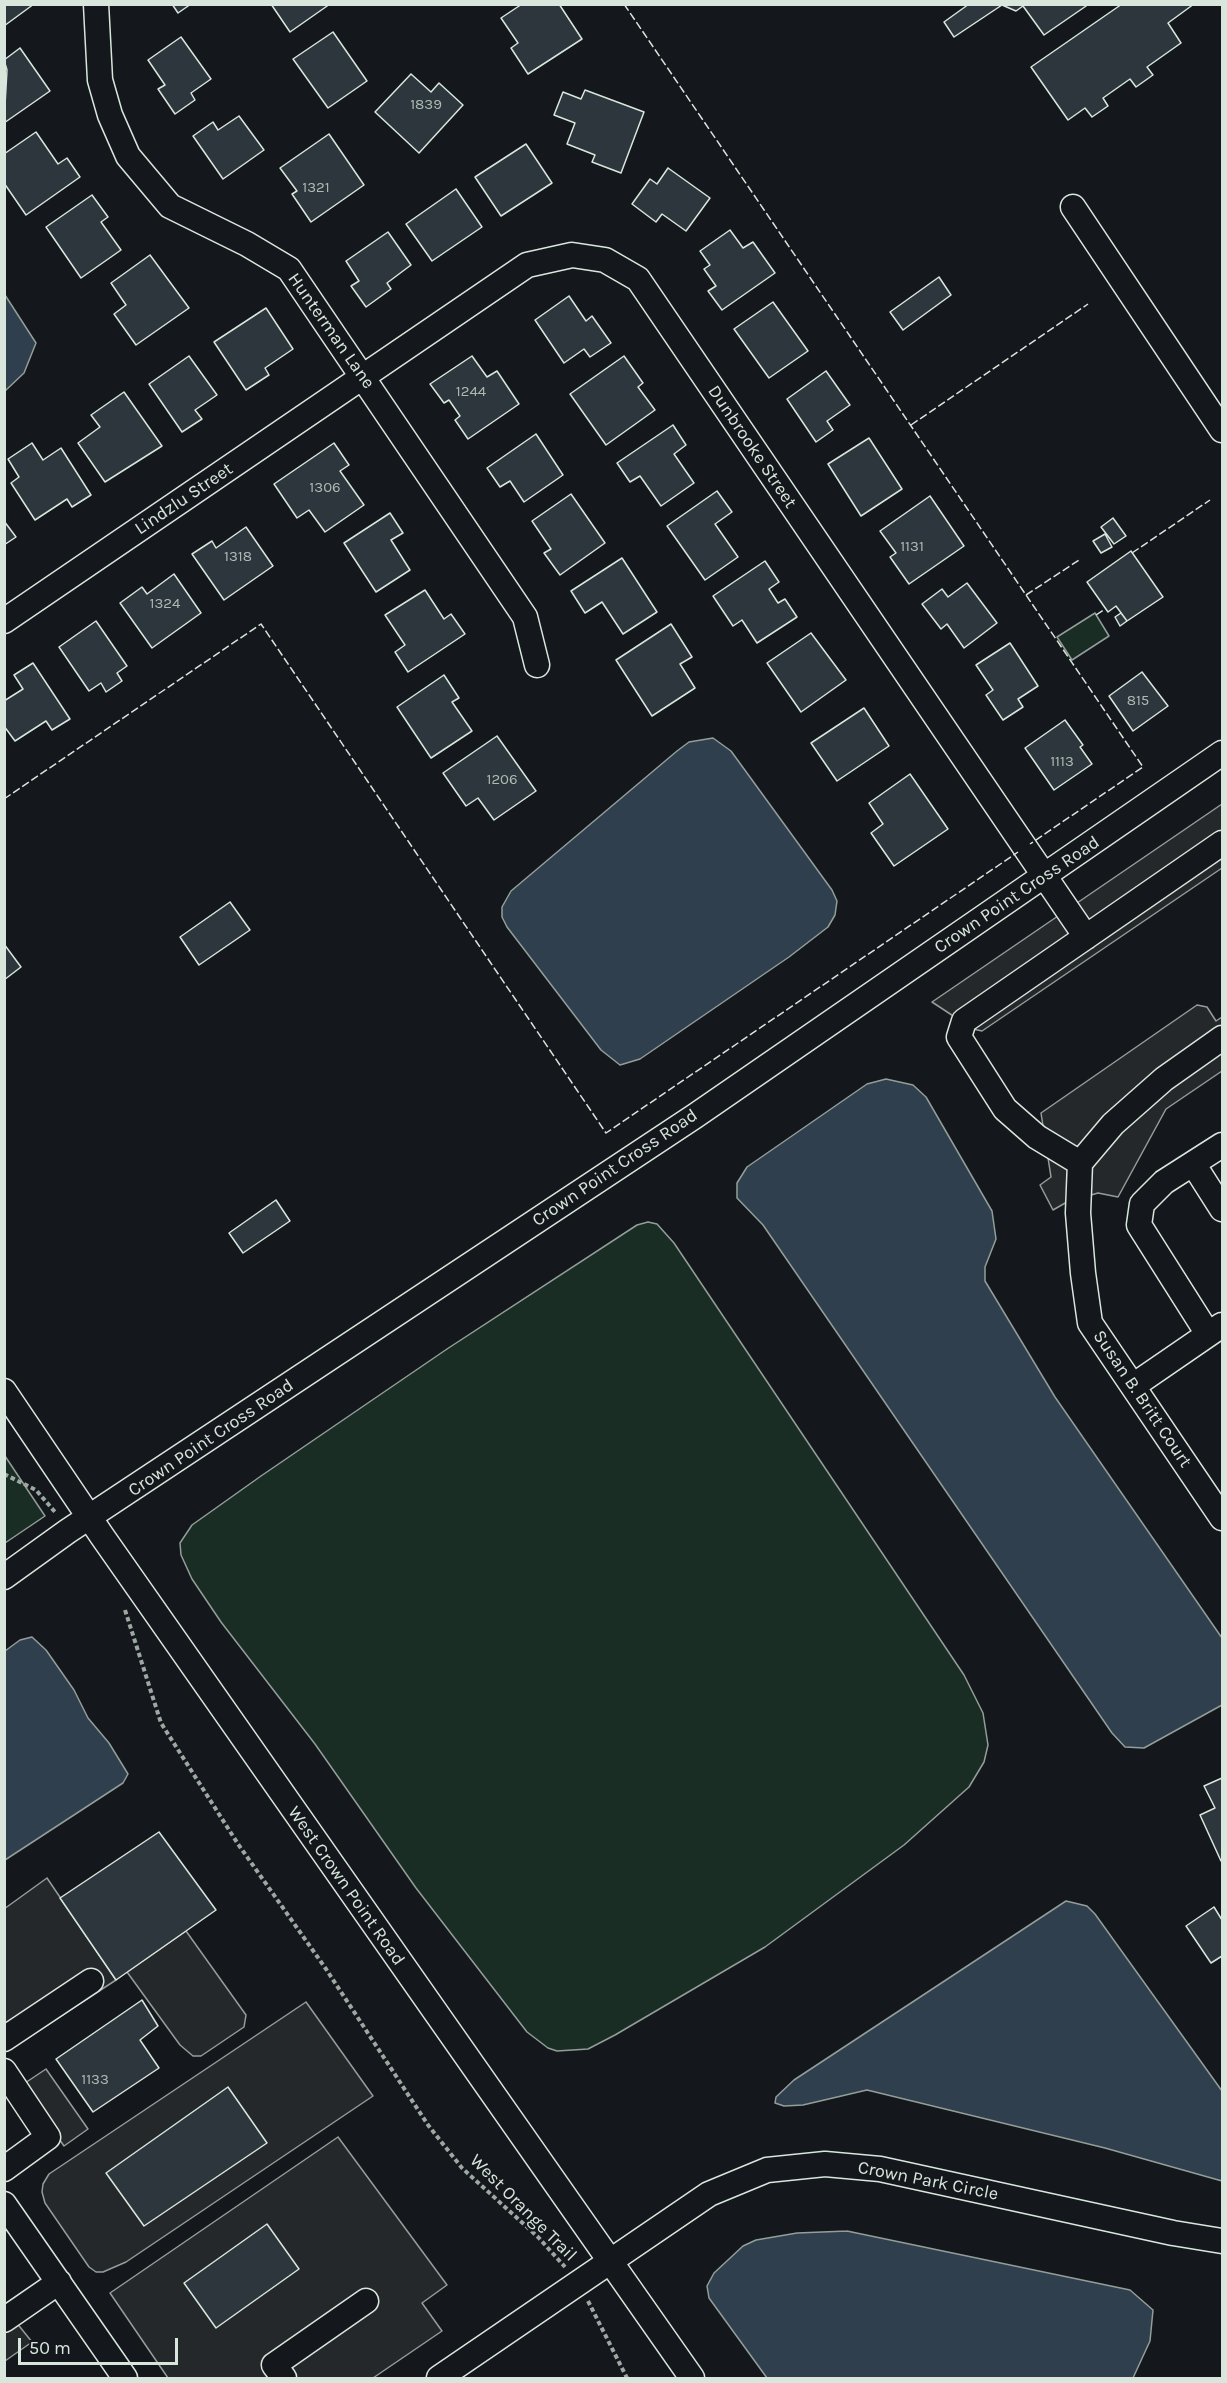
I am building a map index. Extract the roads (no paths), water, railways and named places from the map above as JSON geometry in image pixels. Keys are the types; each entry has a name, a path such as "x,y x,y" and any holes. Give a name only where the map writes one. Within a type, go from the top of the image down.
{"street":[{"name":"Hunterman Lane","path":"96,4 100,80 110,115 129,156 170,206 248,244 289,269 525,617 537,665"},
{"path":"1073,207 1222,430"},
{"name":"Dunbrooke Street","path":"363,377 527,265 572,255 605,260 638,279 1086,937"},
{"name":"Lindzlu Street","path":"4,621 363,377"},
{"name":"Crown Point Cross Road","path":"4,1577 89,1518 695,1116 1222,753"},
{"path":"1222,843 964,1021 959,1037 1005,1109 1037,1137 1080,1163 1122,1116 1164,1079 1222,1038"},
{"path":"1133,1386 1215,1330 1139,1225 1142,1204 1164,1182 1194,1165 1222,1145"},
{"name":"Susan B. Britt Court","path":"1080,1163 1078,1213 1090,1323 1222,1518"},
{"path":"1194,1165 1222,1209"},
{"name":"West Crown Point Road","path":"4,1391 89,1518 692,2379"},
{"path":"4,2039 91,1981"},
{"path":"4,2071 48,2137 4,2169"},
{"name":"Crown Park Circle","path":"439,2379 608,2261 709,2194 767,2170 825,2164 880,2169 1173,2233 1222,2241"},
{"path":"4,2204 124,2379"},
{"path":"4,2320 59,2282"},
{"path":"284,2379 274,2365 366,2301"}],"water":[{"path":"5,295 36,343 24,373 5,391"},
{"path":"713,738 731,751 832,890 837,901 835,915 828,927 789,957 640,1059 620,1065 601,1050 507,927 502,917 502,907 511,891 677,751 689,742"},
{"path":"886,1079 913,1085 926,1097 992,1211 996,1239 985,1267 985,1281 1055,1397 1222,1638 1222,1705 1144,1748 1125,1747 1112,1733 763,1225 737,1198 737,1183 747,1167 867,1084"},
{"path":"32,1637 46,1650 74,1690 88,1718 109,1743 128,1774 123,1783 5,1860 5,1651 20,1640"},
{"path":"1066,1901 1087,1906 1095,1914 1222,2091 1222,2181 1105,2148 867,2090 803,2105 784,2106 775,2103 776,2097 794,2080"},
{"path":"847,2231 1130,2290 1153,2310 1150,2341 1133,2378 767,2378 709,2298 707,2286 714,2273 743,2246 756,2240 797,2233"}]}
